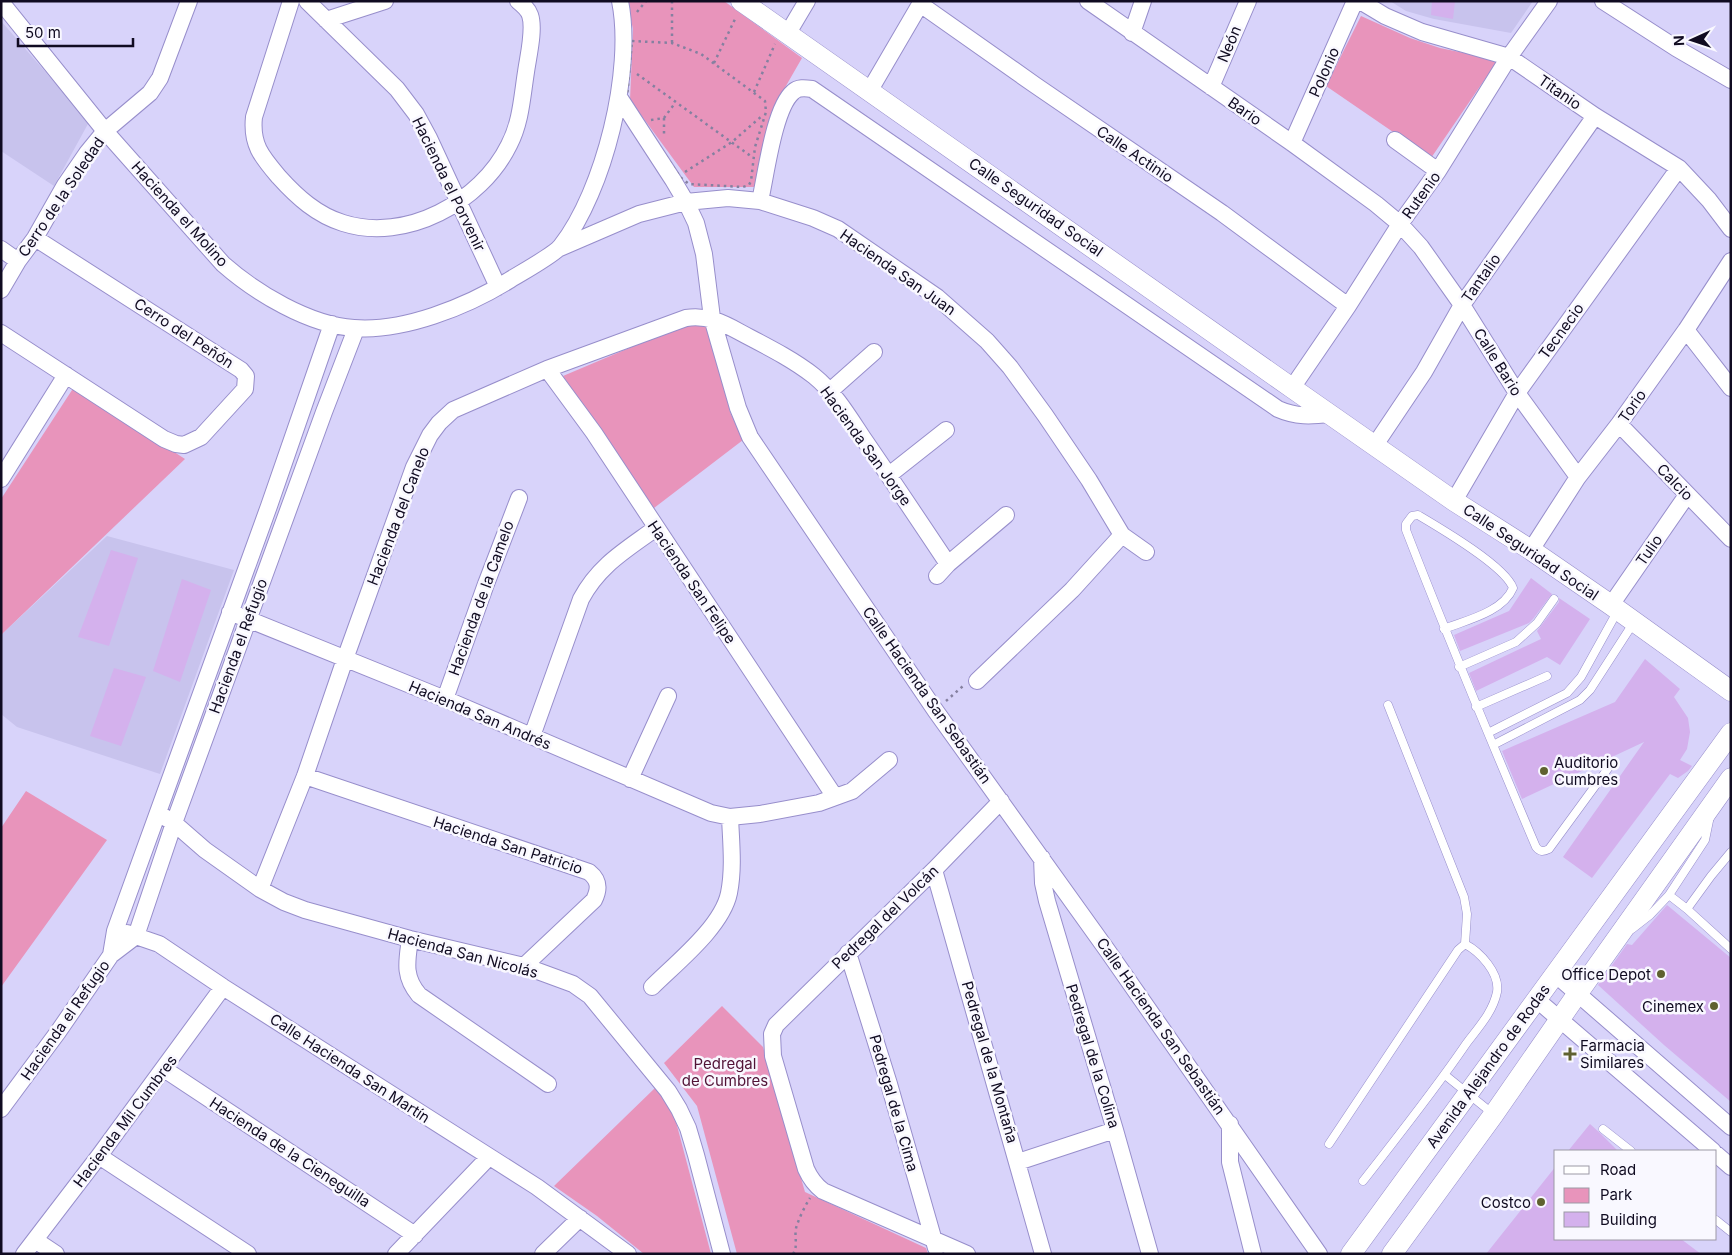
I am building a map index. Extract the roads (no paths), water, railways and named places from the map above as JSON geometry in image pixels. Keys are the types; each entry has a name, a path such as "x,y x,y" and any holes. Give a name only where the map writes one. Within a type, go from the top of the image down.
{"street":[{"name":"Cerro de la Soledad","path":"1,290 18,261 35,238 65,185 87,153 105,131 150,93 160,78 189,1"},
{"path":"291,1 254,117 254,142 266,161 292,192 306,203 322,214 342,223 358,227 376,228 401,226 426,218 459,202 484,181 509,146 517,127 520,112 532,25 531,17 527,10 518,1"},
{"name":"Hacienda el Porvenir","path":"307,1 406,100 430,138 498,287"},
{"path":"326,20 386,1"},
{"name":"Hacienda el Molino","path":"1,2 105,131 223,264 244,282 268,297 304,314 332,324 356,328 392,326 446,312 498,287 560,248 587,202 597,176 619,97 626,66 623,16 620,1"},
{"name":"Calle Seguridad Social","path":"741,1 1454,501 1531,550 1731,691"},
{"path":"784,31 807,1"},
{"name":"Bario","path":"1088,1 1292,143 1376,204 1400,224"},
{"path":"1132,33 1143,1"},
{"name":"Neón","path":"1211,87 1248,1"},
{"name":"Polonio","path":"1292,143 1356,1"},
{"name":"Titanio","path":"1360,1 1385,16 1422,32 1509,56 1595,116 1679,168 1709,200 1731,229"},
{"name":"Rutenio","path":"1292,388 1348,306 1400,224 1438,171 1509,56 1550,1"},
{"path":"1603,1 1676,48 1731,80"},
{"path":"870,90 921,3"},
{"name":"Calle Actinio","path":"921,3 1043,91 1222,214 1348,306"},
{"name":"Calle Seguridad Social","path":"760,201 776,126 774,111 792,92 798,89 812,89 1278,409 1289,414 1301,416 1330,414"},
{"name":"Calle Hacienda San Sebastián","path":"619,97 677,178 696,223 704,254 712,318 738,408 750,437 935,710 1230,1124 1319,1254"},
{"name":"Tantalio","path":"1375,445 1424,372 1462,305 1595,116"},
{"path":"1395,140 1438,171"},
{"name":"Tecnecio","path":"1454,501 1517,393 1679,168"},
{"name":"Hacienda San Juan","path":"560,248 639,214 686,202 728,198 760,201 814,218 838,229 937,297 968,322 1010,367 1089,480 1122,535"},
{"name":"Calle Bario","path":"1400,224 1421,247 1462,305 1517,393 1578,477"},
{"name":"Cerro del Peñón","path":"1,333 164,439 176,444 184,445 201,437 245,388 247,383 246,376 241,370 35,238"},
{"path":"1,249 18,261"},
{"name":"Torio","path":"1531,550 1578,477 1619,424 1686,330 1731,261"},
{"name":"Hacienda del Canelo","path":"260,888 305,776 414,467 430,434 454,410 547,369 686,318 712,318"},
{"name":"Hacienda San Jorge","path":"712,318 767,346 815,377 830,391 889,475 942,570 1006,515"},
{"name":"Hacienda el Refugio","path":"111,955 115,931 269,506 332,324"},
{"name":"Hacienda el Refugio","path":"1,1109 58,1032 111,955 136,936 174,823 356,328"},
{"path":"1686,330 1731,388"},
{"path":"830,391 874,352"},
{"name":"Hacienda San Felipe","path":"547,369 594,433 835,797"},
{"path":"1,479 66,375"},
{"name":"Calcio","path":"1619,424 1731,539"},
{"path":"889,475 946,430"},
{"name":"Tulio","path":"1621,612 1687,495"},
{"name":"Hacienda de la Camelo","path":"445,699 518,498"},
{"path":"532,736 575,616 588,586 597,573 616,556 656,528"},
{"path":"977,681 1072,590 1122,535 1146,552"},
{"name":"Hacienda San Andrés","path":"230,612 445,699 711,813 730,816 760,814 819,803 852,791 889,760"},
{"path":"630,779 668,696"},
{"name":"Avenida Alejandro de Rodas","path":"1351,1254 1731,733"},
{"name":"Hacienda San Patricio","path":"305,776 589,872 596,877 598,892 594,900 524,966"},
{"name":"Avenida Alejandro de Rodas","path":"1392,1254 1494,1114 1731,778"},
{"name":"Pedregal del Volcán","path":"936,1247 823,1191 810,1179 773,1056 772,1034 776,1025 934,870 1001,801"},
{"name":"Hacienda San Nicolás","path":"158,813 174,823 205,850 260,888 284,902 305,910 410,939 524,966 573,984 590,996 668,1091 688,1128 722,1254"},
{"path":"652,987 700,940 718,919 724,907 729,894 732,865 730,816"},
{"name":"Pedregal de la Colina","path":"1042,858 1046,902 1115,1130 1150,1254"},
{"name":"Pedregal de la Montaña","path":"934,870 1044,1254"},
{"name":"Calle Hacienda San Martín","path":"115,931 159,944 223,987 537,1187 628,1254"},
{"path":"410,939 407,974 412,986 419,994 548,1084"},
{"name":"Pedregal de la Cima","path":"848,953 889,1084 936,1247"},
{"path":"1555,974 1731,1127"},
{"name":"Hacienda Mil Cumbres","path":"24,1254 164,1069 223,987"},
{"path":"1536,999 1711,1150"},
{"name":"Hacienda de la Cieneguilla","path":"164,1069 415,1235"},
{"path":"1230,1124 1230,1162 1253,1254"},
{"path":"1018,1162 1115,1130"},
{"path":"1717,1155 1731,1167"},
{"path":"99,1156 248,1254"},
{"path":"396,1254 489,1157"},
{"path":"543,1254 580,1218"},
{"path":"34,1240 56,1254"},
{"path":"936,1247 967,1254"}],"lane":[{"path":"1444,629 1502,604 1510,596 1513,588 1507,576 1453,536 1418,515 1412,516 1406,524 1406,530 1444,629 1459,667 1536,847 1542,852 1549,849 1609,767"},
{"path":"1459,667 1516,642 1537,623 1554,599"},
{"path":"1488,733 1567,694 1581,677 1621,612"},
{"path":"1493,745 1580,700 1590,690 1621,612"},
{"path":"1476,706 1547,676"},
{"path":"1329,1144 1458,950 1465,944 1467,914 1464,897 1388,705"},
{"path":"1616,940 1646,919 1669,895 1705,840 1710,824 1711,804"},
{"path":"1687,910 1731,852"},
{"path":"1669,895 1731,949"},
{"path":"1363,1181 1445,1075 1493,1006 1497,990 1494,973 1474,949 1465,944"},
{"path":"1445,1075 1494,1114"},
{"path":"1603,1129 1629,1150"},
{"path":"1717,1221 1731,1232"}],"place":[{"name":"Auditorio Cumbres","path":"1544,771"},
{"name":"Office Depot","path":"1661,974"},
{"name":"Cinemex","path":"1714,1006"},
{"name":"Farmacia Similares","path":"1570,1054"},
{"name":"Costco","path":"1541,1202"}],"park label":[{"name":"Pedregal de Cumbres","path":"725,1072"}]}
